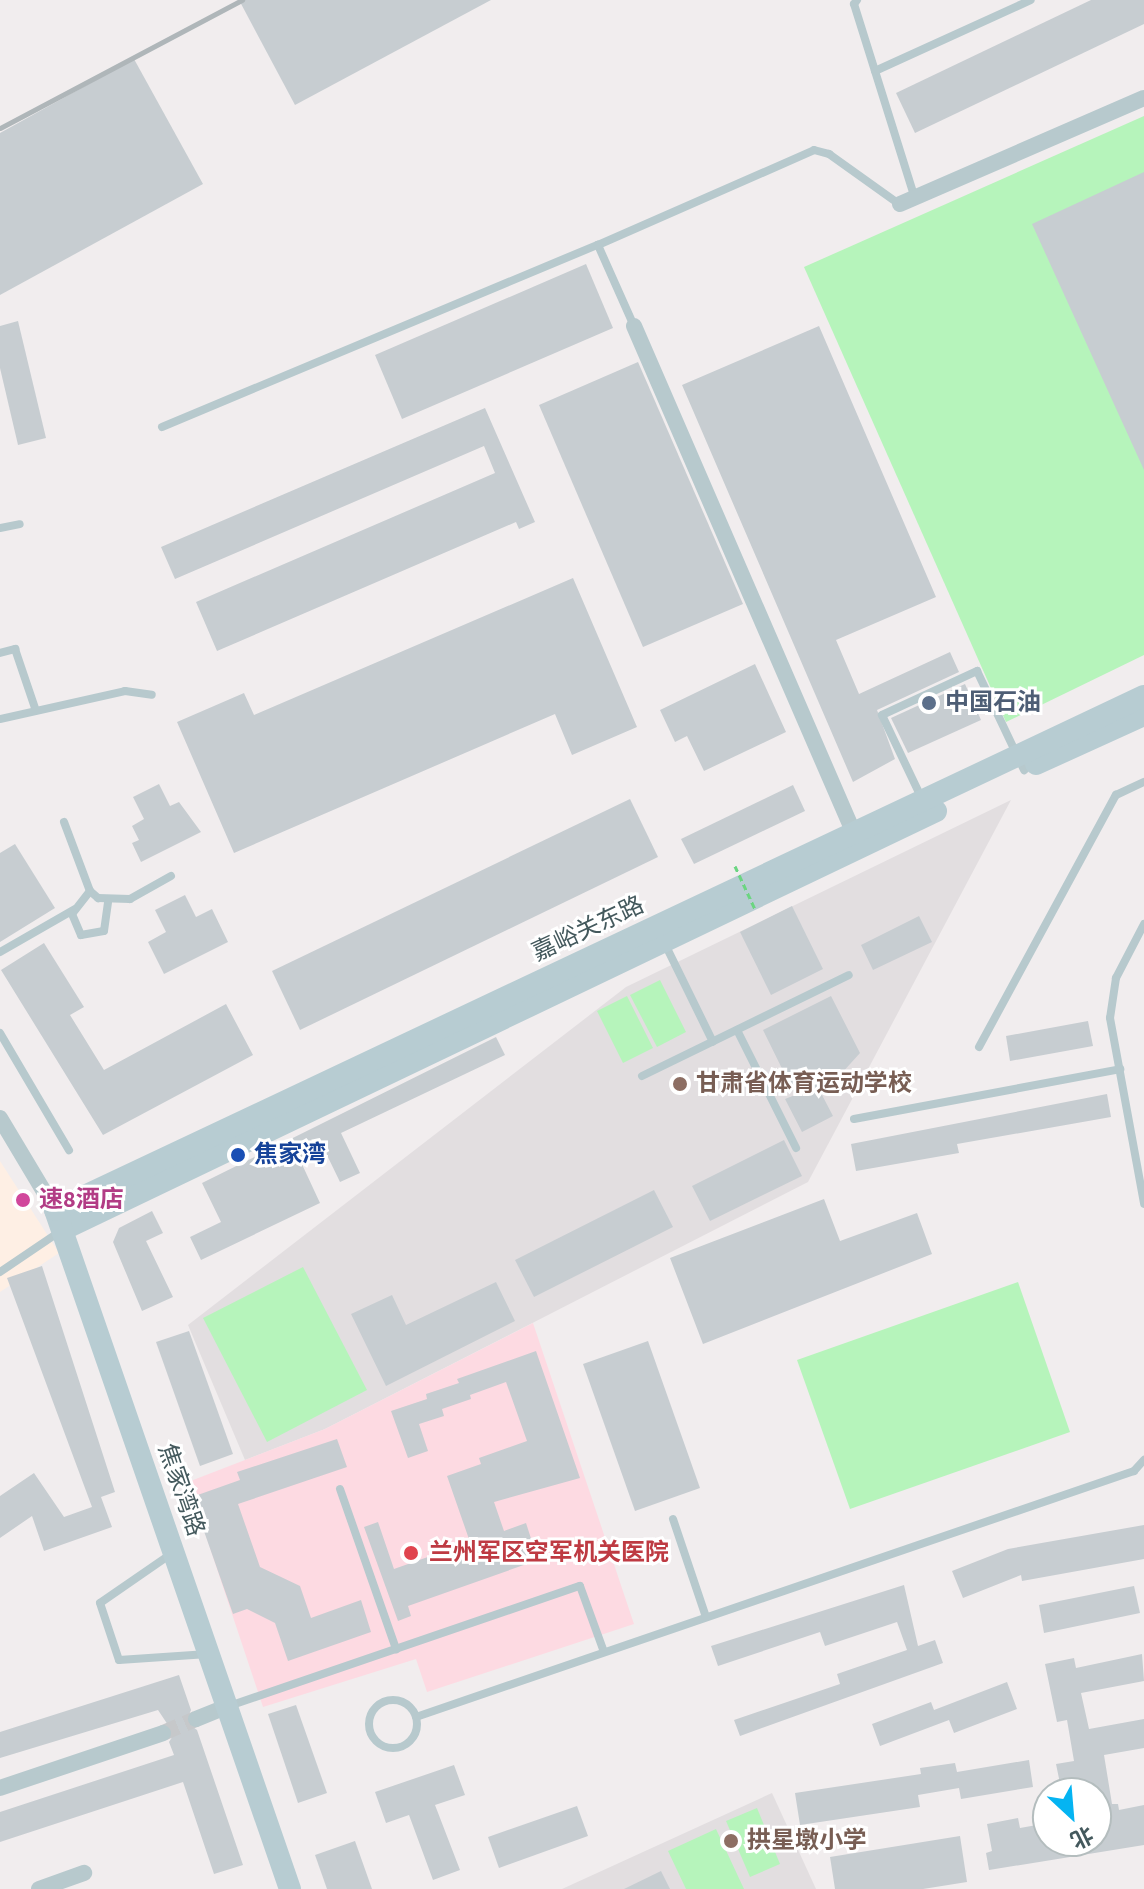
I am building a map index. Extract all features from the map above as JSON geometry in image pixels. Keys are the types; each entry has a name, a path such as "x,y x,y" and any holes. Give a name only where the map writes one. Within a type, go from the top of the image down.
{"main road":[{"name":"嘉峪关东路","path":"60,1220 664,941 1021,763 1144,696"},
{"name":"嘉峪关东路","path":"1021,763 1144,715"},
{"name":"嘉峪关东路","path":"60,1220 853,831 926,808"},
{"name":"焦家湾路","path":"60,1220 290,1889"}],"street":[{"path":"907,200 1144,98"},
{"path":"634,326 853,831"},
{"name":"焦家湾路","path":"0,1118 60,1220"},
{"path":"196,1719 228,1706"},
{"path":"0,1788 163,1733"},
{"path":"39,1889 84,1873"}],"lane":[{"path":"857,0 854,4 875,71 907,200"},
{"path":"875,71 1031,0"},
{"path":"162,427 598,245 814,150 829,154 907,200"},
{"path":"598,245 634,326"},
{"path":"0,528 20,524"},
{"path":"0,653 15,649 36,711"},
{"path":"926,808 882,715 977,671 1021,763"},
{"path":"0,719 125,691 152,695"},
{"path":"979,1047 1116,795 1144,782"},
{"path":"64,822 90,891 108,902 130,899 171,876"},
{"path":"0,952 75,909 90,891"},
{"path":"75,909 73,926 93,937 107,926 108,902"},
{"path":"1144,924 1110,998 1144,1204"},
{"path":"664,941 713,1042"},
{"path":"642,1076 849,975"},
{"path":"737,1030 796,1148"},
{"path":"0,1033 69,1150"},
{"path":"854,1119 1120,1069"},
{"path":"1,1268 60,1220"},
{"path":"416,1717 1134,1471 1144,1460"},
{"path":"340,1489 396,1649"},
{"path":"673,1519 706,1617"},
{"path":"175,1552 100,1603 119,1660 210,1653"},
{"path":"228,1706 580,1586 604,1652"},
{"path":"386,1701 405,1703 416,1717 415,1736 400,1748 381,1746 369,1731 371,1713 386,1701"}],"path":[{"path":"735,866 755,909"}],"shaded area":[{"name":"甘肃省体育运动学校","path":"1011,800 808,1182 325,1429 245,1460 188,1325 626,987"},
{"path":"0,1161 59,1253 0,1292"},
{"name":"兰州军区空军机关医院","path":"533,1323 634,1624 427,1692 416,1659 263,1707 188,1482 325,1429"},
{"name":"拱星墩小学","path":"772,1793 816,1889 562,1889"}],"green space":[{"path":"1144,116 1144,655 1006,722 804,267"},
{"path":"660,980 686,1032 657,1047 630,995"},
{"path":"627,996 653,1048 623,1063 597,1011"},
{"path":"303,1267 367,1390 267,1442 203,1318"},
{"path":"1018,1282 1070,1432 850,1509 797,1360"},
{"path":"757,1808 780,1864 750,1877 726,1821"},
{"path":"716,1829 744,1889 686,1889 668,1851"}],"building":[{"path":"239,0 491,0 295,105"},
{"path":"1091,0 1144,0 1144,24 915,133 896,93"},
{"path":"134,59 203,184 0,295 0,133"},
{"path":"1144,172 1144,470 1032,224"},
{"path":"586,264 613,328 402,419 375,355"},
{"path":"18,321 46,438 18,445 0,368 0,326"},
{"path":"819,326 936,597 836,640 859,694 950,652 959,672 877,710 895,759 853,782 682,385"},
{"path":"638,362 743,604 643,647 539,405"},
{"path":"485,408 535,522 519,529 516,522 217,651 196,602 495,473 484,446 175,579 161,547"},
{"path":"573,578 637,727 572,755 555,714 234,853 177,722 244,693 254,715"},
{"path":"755,664 786,732 704,771 687,736 675,742 660,710"},
{"path":"965,684 981,720 908,753 891,718"},
{"path":"159,784 170,806 179,802 201,832 141,862 132,843 139,840 132,826 144,819 133,797"},
{"path":"793,785 805,811 694,864 681,839"},
{"path":"630,799 658,857 300,1030 272,971"},
{"path":"15,844 55,908 0,942 0,853"},
{"path":"185,895 196,917 212,909 228,942 164,974 148,942 166,932 155,910"},
{"path":"792,906 823,969 771,995 740,932"},
{"path":"919,916 932,942 873,970 861,945"},
{"path":"44,943 84,1007 70,1015 104,1070 226,1004 253,1055 103,1135 1,970"},
{"path":"831,996 860,1053 822,1095 833,1116 802,1132 785,1099 795,1095 763,1030"},
{"path":"1088,1021 1093,1046 1010,1061 1006,1036"},
{"path":"496,1037 505,1055 341,1133 360,1173 340,1182 324,1149 300,1160 320,1203 201,1260 190,1237 221,1222 202,1183"},
{"path":"1107,1094 1111,1117 957,1144 959,1153 856,1171 851,1144"},
{"path":"784,1140 802,1176 710,1221 692,1186"},
{"path":"654,1190 673,1227 534,1297 515,1260"},
{"path":"824,1199 840,1241 917,1213 932,1254 703,1344 670,1258"},
{"path":"152,1211 163,1233 146,1241 173,1297 142,1311 113,1242 119,1228"},
{"path":"42,1266 115,1492 101,1497 112,1527 44,1551 32,1516 0,1538 0,1496 34,1473 64,1517 92,1507 7,1278"},
{"path":"496,1282 515,1321 386,1386 351,1314 392,1295 406,1325"},
{"path":"189,1331 233,1454 200,1466 156,1342"},
{"path":"648,1341 700,1488 635,1511 583,1364"},
{"path":"536,1351 580,1478 494,1502 504,1531 526,1523 538,1560 408,1606 411,1616 398,1621 364,1527 378,1522 394,1569 470,1542 447,1476 481,1464 479,1458 527,1441 506,1382 470,1395 471,1399 442,1409 444,1416 419,1424 428,1451 408,1458 391,1411 427,1399 426,1394 459,1383 457,1379"},
{"path":"337,1439 347,1467 238,1504 260,1567 300,1586 311,1618 361,1600 371,1632 288,1661 275,1623 247,1609 233,1614 192,1497 240,1480 237,1472"},
{"path":"1144,1525 1144,1559 1022,1581 1021,1575 963,1598 952,1571 1008,1549"},
{"path":"904,1585 918,1646 935,1640 943,1663 740,1736 734,1720 840,1684 837,1674 907,1650 897,1622 825,1646 820,1632 718,1666 711,1646"},
{"path":"1134,1586 1140,1613 1044,1633 1039,1605"},
{"path":"1142,1654 1144,1681 1081,1693 1089,1729 1144,1719 1144,1748 1104,1755 1108,1777 1059,1777 1056,1764 1074,1761 1067,1720 1057,1722 1045,1664 1074,1658 1076,1668"},
{"path":"179,1675 191,1710 186,1722 197,1730 243,1865 214,1874 183,1782 0,1842 0,1812 174,1755 169,1742 174,1734 158,1710 0,1758 0,1732"},
{"path":"1007,1682 1017,1709 954,1733 949,1720 880,1746 872,1724 931,1702 934,1710"},
{"path":"296,1705 327,1793 298,1803 268,1714"},
{"path":"1029,1760 1032,1787 961,1799 959,1788 918,1795 920,1807 800,1825 795,1793 921,1774 920,1768 955,1763 957,1772"},
{"path":"454,1765 465,1795 435,1805 460,1870 433,1880 409,1815 386,1823 375,1792"},
{"path":"1112,1804 1118,1804 1119,1810 1144,1805 1144,1845 1112,1850"},
{"path":"577,1806 588,1836 499,1868 488,1837"},
{"path":"1018,1818 1020,1828 1032,1826 1032,1857 1070,1857 989,1870 986,1853 992,1851 987,1824"},
{"path":"960,1836 967,1882 923,1889 835,1889 830,1857"},
{"path":"355,1841 372,1889 327,1889 315,1855"},
{"path":"661,1871 670,1889 624,1889"}],"tunnel":[{"path":"163,1733 196,1719"}],"railway":[{"path":"0,128 242,0"}],"place":[{"name":"中国石油","path":"929,703"},
{"name":"甘肃省体育运动学校","path":"680,1084"},
{"name":"焦家湾","path":"238,1155"},
{"name":"速8酒店","path":"23,1200"},
{"name":"兰州军区空军机关医院","path":"411,1553"},
{"name":"拱星墩小学","path":"731,1841"}]}
